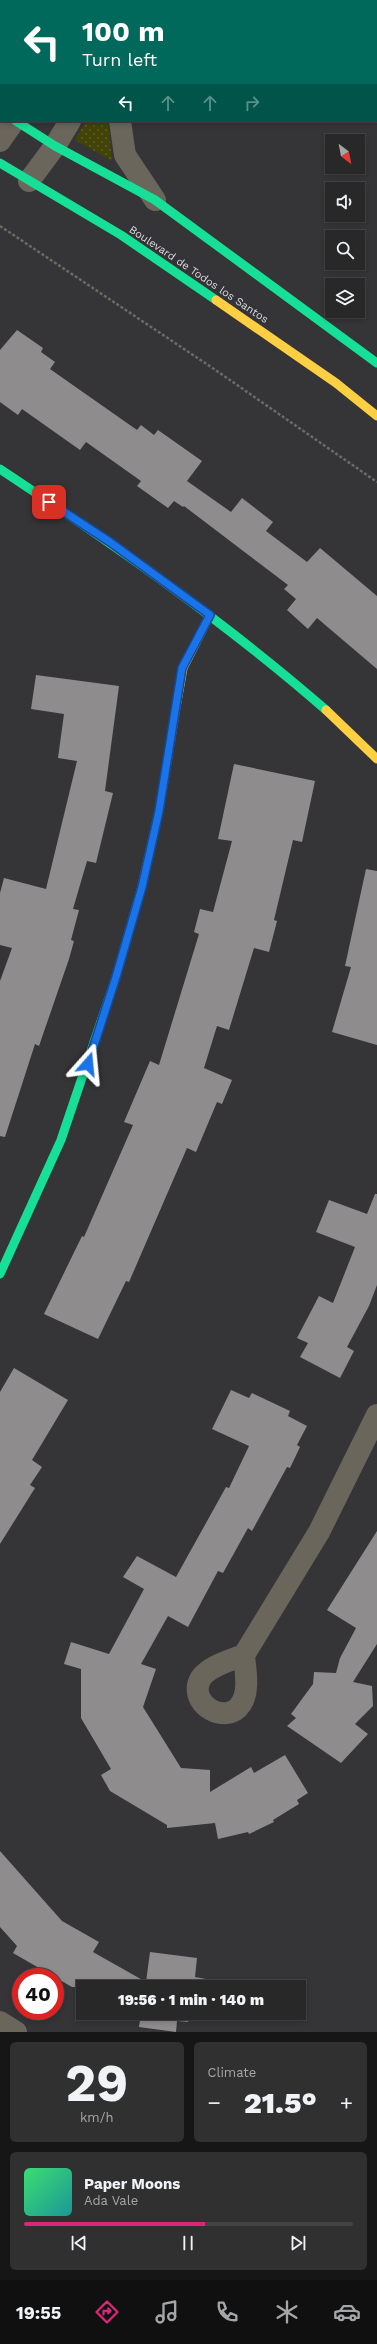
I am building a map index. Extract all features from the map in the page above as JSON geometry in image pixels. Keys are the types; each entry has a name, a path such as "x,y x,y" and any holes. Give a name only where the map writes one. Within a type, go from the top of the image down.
{"street":[{"path":"0,141 14,122"},
{"path":"17,122 56,146 155,200 377,363"},
{"path":"29,181 56,146 69,122"},
{"path":"120,122 125,155 155,200"},
{"name":"Boulevard de Todos los Santos","path":"0,163 128,239 336,383 377,416"},
{"path":"0,469 110,542 210,615 266,659 338,720 377,759"},
{"path":"0,1274 61,1140 116,977 138,902 159,811 182,668 210,615"},
{"path":"244,1655 320,1532 377,1415"},
{"path":"0,2022 16,2032"}],"path":[{"path":"0,226 208,365 377,482"}],"shaded area":[{"path":"85,122 108,122 112,161 75,140"}],"building":[{"path":"17,330 43,348 41,352 55,362 50,369 137,430 141,425 154,435 158,430 202,461 187,481 231,512 242,498 273,522 266,531 307,562 320,548 377,596 377,669 317,618 308,629 287,610 296,599 284,589 288,585 184,506 183,507 174,501 168,508 137,486 141,481 86,442 80,450 22,409 18,415 0,402 0,350"},
{"path":"36,675 119,686 105,791 113,793 96,863 87,861 73,909 79,910 71,940 74,941 69,959 39,1046 35,1044 5,1137 0,1136 0,981 12,948 0,945 0,893 4,878 46,889 77,761 58,758 64,714 31,709"},
{"path":"234,764 315,781 302,842 293,840 274,920 277,921 269,952 254,948 229,1030 217,1026 204,1068 232,1080 222,1104 217,1102 196,1152 187,1148 129,1282 126,1281 98,1339 44,1314 82,1236 84,1237 133,1125 124,1122 150,1061 159,1065 199,934 194,932 200,909 213,912 232,841 218,839"},
{"path":"366,869 377,871 377,1045 332,1032 351,967 345,966"},
{"path":"375,1194 377,1194 377,1285 369,1306 347,1347 354,1351 340,1378 300,1357 308,1343 297,1338 319,1296 333,1303 355,1247 316,1232 329,1200 367,1214"},
{"path":"14,1368 68,1400 32,1460 42,1467 30,1485 35,1488 0,1544 0,1392"},
{"path":"231,1390 249,1398 252,1393 290,1411 288,1416 307,1426 297,1445 300,1447 290,1468 287,1467 252,1531 248,1528 223,1573 218,1571 188,1627 168,1616 141,1664 156,1669 143,1707 181,1768 210,1770 210,1792 251,1767 254,1773 285,1755 308,1793 297,1800 299,1804 273,1820 274,1822 249,1834 248,1832 218,1839 215,1823 167,1828 167,1825 110,1791 101,1775 111,1769 81,1718 81,1669 64,1664 71,1642 109,1654 144,1589 123,1577 137,1556 176,1577 226,1487 229,1488 249,1446 212,1429"},
{"path":"377,1531 377,1644 353,1682 372,1686 373,1706 355,1724 368,1734 341,1763 287,1726 296,1718 291,1714 313,1684 314,1672 336,1673 340,1658 356,1628 327,1610"},
{"path":"0,1851 62,1921 99,1942 93,1952 142,1980 76,1980 76,1987 72,1987 64,1982 64,1968 39,1968 13,1953 17,1946 0,1927"},
{"path":"150,1952 197,1958 195,1977 206,1979 146,1980"},
{"path":"140,2020 188,2020 188,2022 177,2021 176,2032 139,2027"}],"traffic: fast":[{"path":"18,122 55,146 155,200 377,363"},
{"path":"0,163 121,235 216,300"},
{"path":"0,469 126,555 208,614 326,710"},
{"path":"0,1274 61,1140 116,977 141,890"}],"traffic: slow":[{"path":"216,300 336,383 377,416"},
{"path":"177,702 183,668 210,615"},
{"path":"326,710 377,759"}],"traffic: jam":[{"path":"141,890 159,811 177,702"}],"route":[{"path":"49,502 110,542 210,615 182,668 170,751 159,811 142,887 116,977 88,1064"}]}
